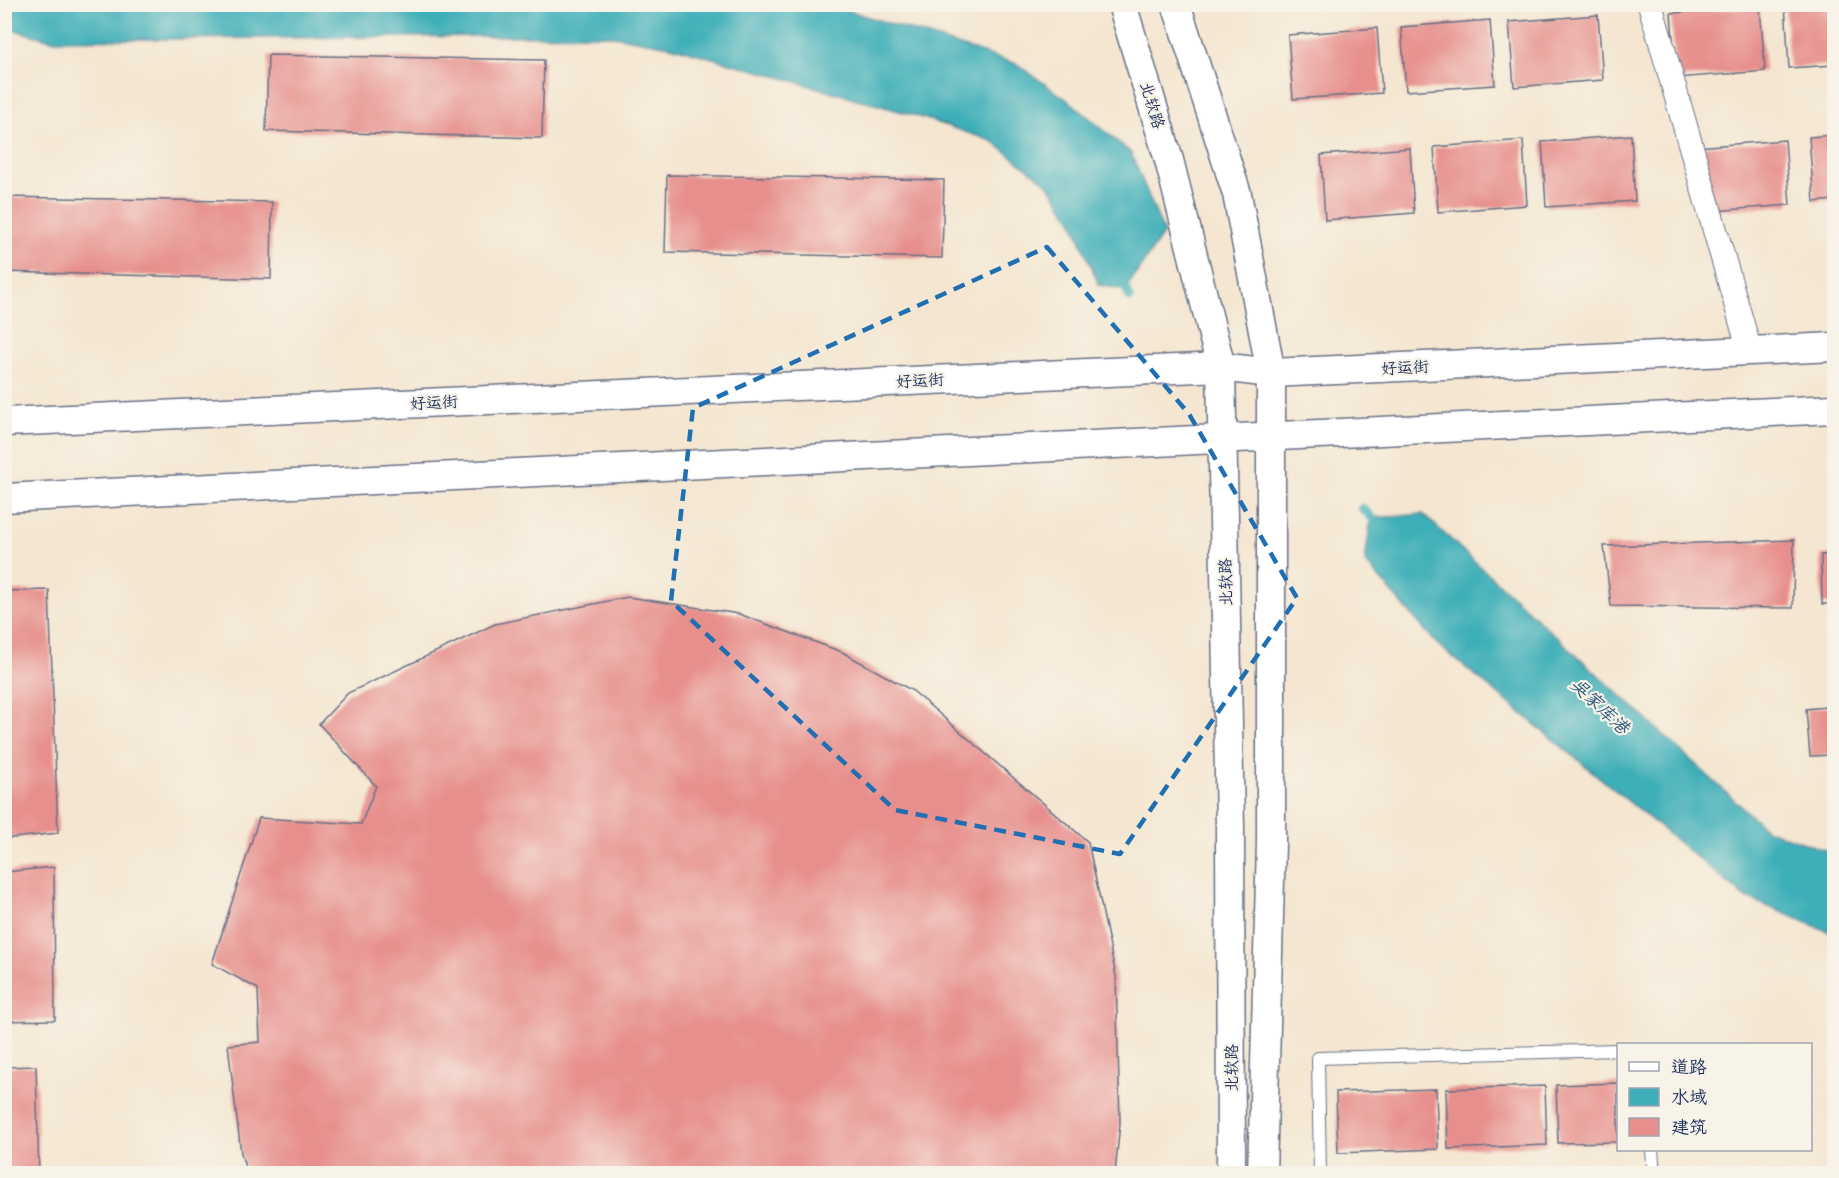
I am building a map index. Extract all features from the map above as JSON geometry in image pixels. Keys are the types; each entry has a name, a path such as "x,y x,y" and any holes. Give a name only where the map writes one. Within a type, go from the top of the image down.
{"street":[{"name":"北软路","path":"1122,4 1169,160 1221,367 1230,826 1231,1173"},
{"name":"北软路","path":"1176,4 1237,194 1271,373 1271,843 1262,1173"},
{"path":"1650,4 1750,352"},
{"name":"好运街","path":"4,422 1221,367 1271,373 1834,347"},
{"path":"4,498 1834,409"}],"lane":[{"path":"1320,1173 1318,1058 1617,1050"},
{"path":"1652,1151 1654,1173"}],"highlighted area":[{"path":"1047,247 1189,414 1297,598 1120,854 895,810 671,601 693,408"}],"water":[{"path":"4,5 831,5 1017,64 1073,104 1131,153 1164,233 1125,290 1099,285 1072,220 1049,185 992,141 920,117 670,46 608,35 52,40 5,28"},
{"path":"1423,514 1767,830 1834,853 1834,934 1745,897 1437,644 1365,562 1371,518"}],"building":[{"path":"1785,4 1834,4 1834,65 1789,68"},
{"path":"1760,7 1765,71 1676,78 1671,13"},
{"path":"1598,15 1603,80 1514,87 1509,22"},
{"path":"1490,20 1495,85 1406,91 1401,27"},
{"path":"1377,28 1382,93 1293,99 1288,35"},
{"path":"268,55 544,60 542,138 266,131"},
{"path":"1631,135 1635,201 1546,207 1542,142"},
{"path":"1834,135 1834,200 1814,202 1809,137"},
{"path":"1523,140 1527,205 1438,212 1434,147"},
{"path":"1785,140 1790,205 1701,212 1696,147"},
{"path":"1410,148 1414,213 1325,220 1321,155"},
{"path":"667,175 944,180 942,258 665,252"},
{"path":"4,197 272,202 271,279 4,272"},
{"path":"1794,540 1793,608 1611,606 1604,546"},
{"path":"1834,554 1834,604 1822,604 1821,555"},
{"path":"49,590 58,833 4,839 4,591"},
{"path":"628,597 739,614 842,652 913,691 1088,842 1116,976 1120,1123 1115,1174 247,1174 241,1153 228,1045 260,1042 258,989 212,964 259,818 361,824 376,786 319,724 348,693 495,624"},
{"path":"1834,706 1834,755 1810,756 1806,709"},
{"path":"54,867 55,1020 4,1021 4,872"},
{"path":"36,1066 39,1174 4,1174 4,1067"},
{"path":"1617,1083 1617,1142 1558,1143 1556,1085"},
{"path":"1545,1086 1547,1145 1448,1149 1446,1089"},
{"path":"1436,1089 1438,1149 1338,1153 1336,1092"}],"waterway":[{"path":"1121,279 1130,298"},
{"name":"吴家库港","path":"1362,508 1379,525"}]}
